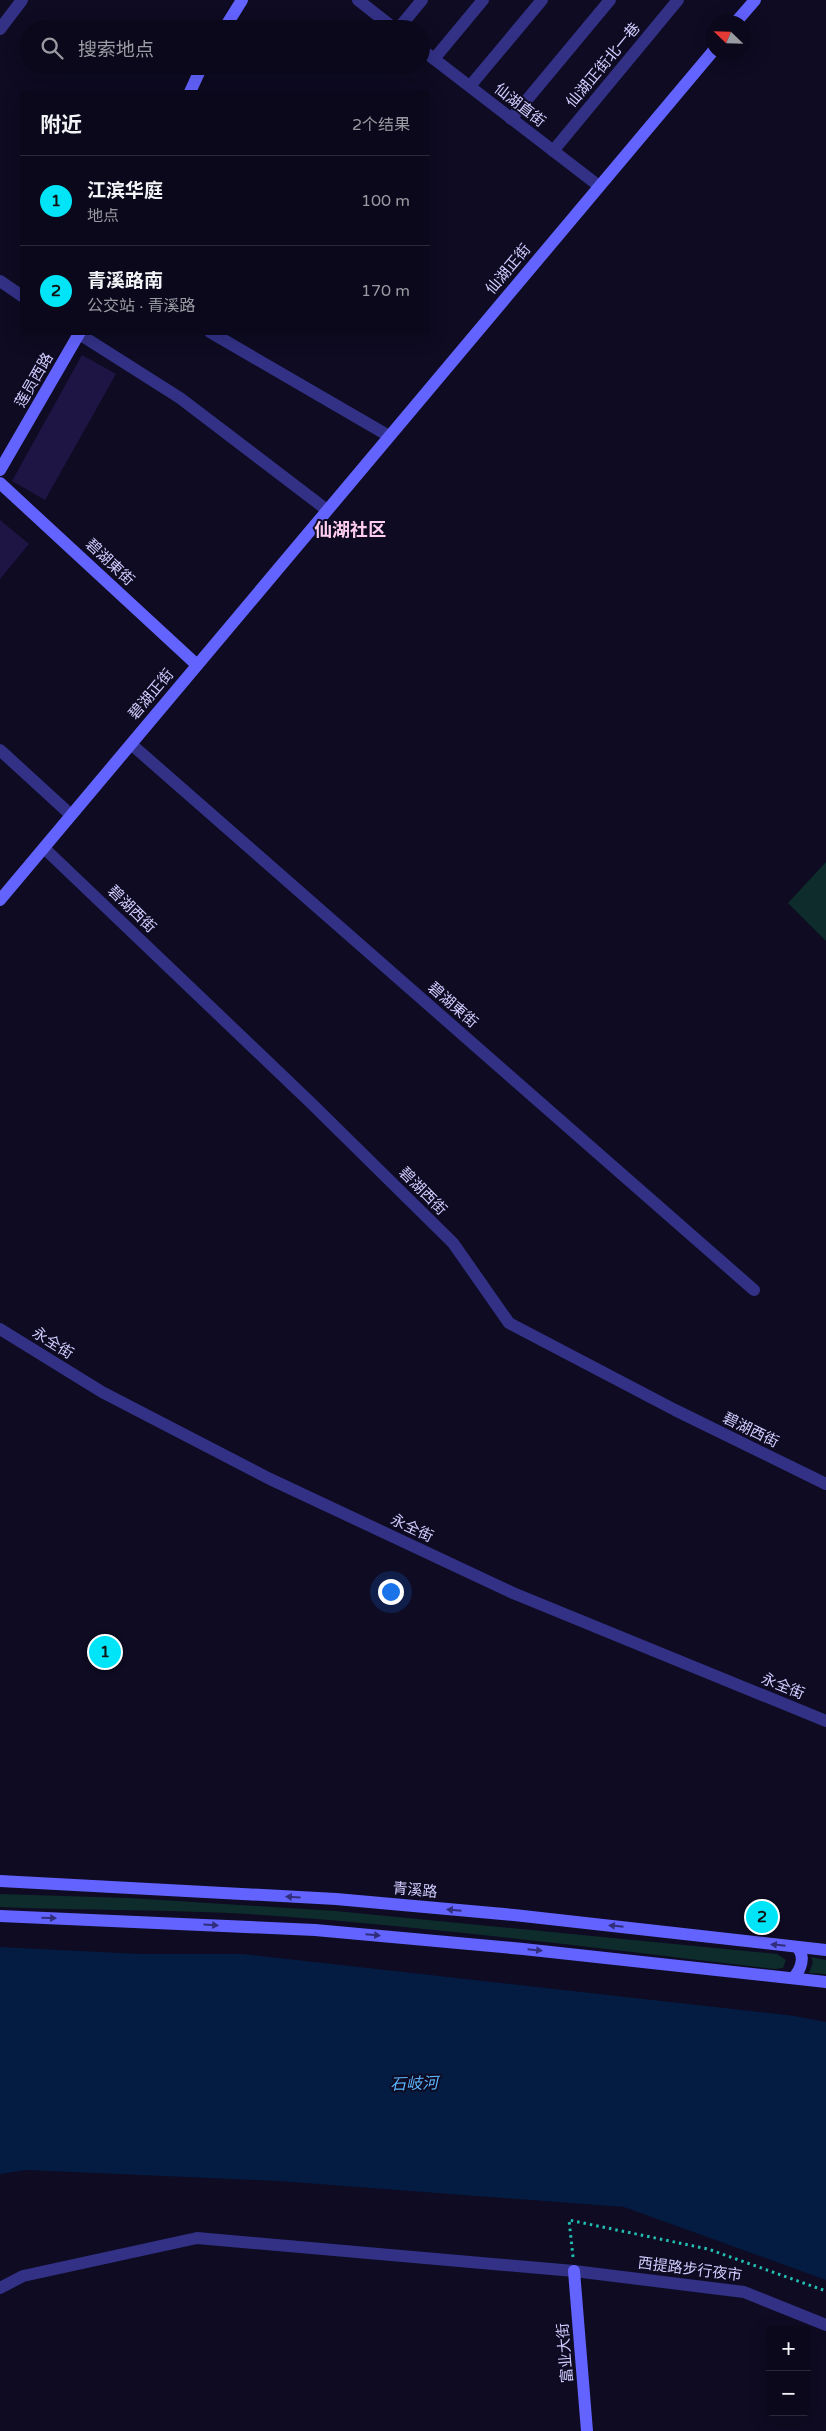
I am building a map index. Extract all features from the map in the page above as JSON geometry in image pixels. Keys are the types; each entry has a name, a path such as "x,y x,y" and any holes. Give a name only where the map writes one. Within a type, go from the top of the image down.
{"main road":[{"path":"230,20 242,0"},
{"path":"742,15 755,0"},
{"name":"仙湖正街","path":"327,510 706,59"},
{"path":"191,90 198,75"},
{"name":"莲员西路","path":"0,470 77,335"},
{"name":"碧湖東街","path":"0,483 197,665"},
{"name":"碧湖正街","path":"0,900 327,510"},
{"name":"青溪路","path":"0,1881 336,1899 514,1915 826,1950"},
{"path":"0,1916 315,1930 523,1949 826,1982"},
{"path":"793,1978 799,1971 802,1962 801,1953 797,1947"},
{"name":"富业大街","path":"574,2272 588,2431"}],"street":[{"path":"0,29 22,0"},
{"path":"358,0 384,20"},
{"path":"404,20 422,0"},
{"path":"434,59 483,0"},
{"path":"470,86 542,0"},
{"path":"511,119 610,0"},
{"name":"仙湖正街北一巷","path":"553,151 678,0"},
{"name":"仙湖直街","path":"430,56 599,186"},
{"path":"0,280 20,295"},
{"path":"81,335 180,398 327,510"},
{"path":"215,335 389,436"},
{"name":"碧湖東街","path":"131,744 754,1290"},
{"path":"0,750 71,815"},
{"name":"碧湖西街","path":"44,848 304,1096 453,1243 509,1323 675,1410 826,1484"},
{"name":"永全街","path":"0,1329 102,1392 270,1479 512,1593 826,1721"},
{"name":"西提路步行夜市","path":"0,2288 23,2276 197,2238 574,2272 744,2292 826,2324"}],"path":[{"path":"574,2272 568,2220 708,2248 826,2291"}],"green space":[{"path":"826,862 826,941 788,903"},
{"path":"0,1894 129,1898 336,1911 777,1954 786,1960 783,1968 774,1969 526,1940 277,1916 208,1912 0,1907"},
{"path":"811,1957 826,1960 826,1974 809,1973 813,1962"}],"water":[{"name":"石岐河","path":"0,1947 140,1954 242,1954 795,2016 826,2022 826,2280 624,2207 279,2181 27,2170 0,2174"}],"building":[{"path":"82,355 116,374 45,500 12,481"},
{"path":"0,520 29,544 0,579"}],"place":[{"name":"江滨华庭","path":"105,1652"},
{"name":"青溪路南","path":"762,1917"}],"district":[{"name":"仙湖社区","path":"350,530"}]}
